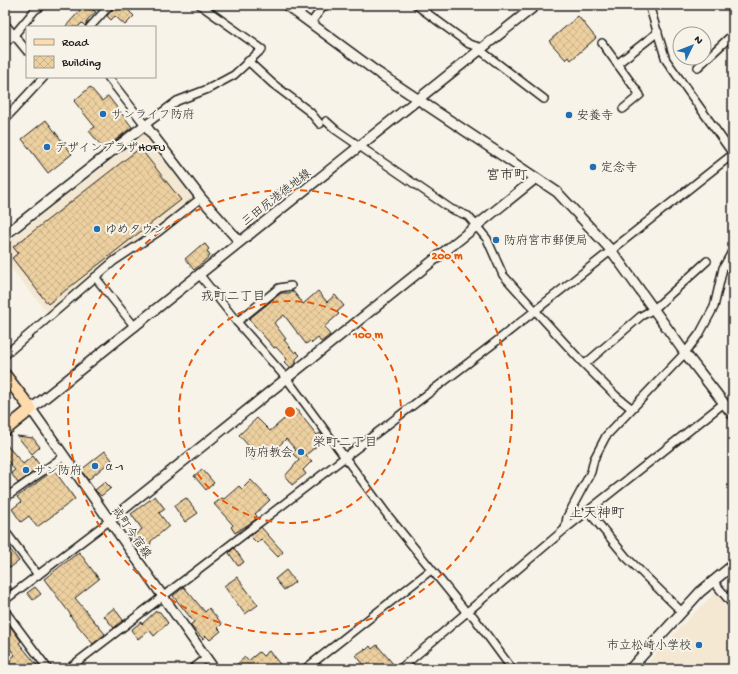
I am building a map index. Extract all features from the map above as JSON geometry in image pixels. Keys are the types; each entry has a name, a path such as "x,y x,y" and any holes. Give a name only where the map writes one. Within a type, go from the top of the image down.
{"main road":[{"path":"5,375 31,409 5,430"}],"street":[{"path":"5,43 14,35 35,10 43,5"},
{"path":"91,26 110,5"},
{"path":"5,235 145,125 177,102 208,89 234,75 262,49 200,5"},
{"path":"286,5 418,99 557,192 610,250 685,353 733,415"},
{"path":"311,23 324,5"},
{"path":"416,5 469,44 482,49 544,99"},
{"name":"三田尻港徳地線","path":"31,409 135,327 239,241 536,5"},
{"path":"68,669 492,344 733,154 671,69 666,60 649,5"},
{"path":"5,24 26,50"},
{"path":"617,64 658,32"},
{"path":"698,67 733,34"},
{"path":"602,43 640,94 623,109"},
{"path":"248,61 273,84 323,122 451,209 468,216 486,239 503,275 585,364 631,408"},
{"path":"5,120 43,78"},
{"path":"109,78 200,198 239,241"},
{"path":"5,600 109,521 536,178"},
{"path":"5,355 114,261 158,232 200,198"},
{"path":"565,529 567,517 591,472 599,447 606,436 685,353 700,333 714,306 723,268 733,250"},
{"path":"585,364 641,316 654,309 707,261"},
{"path":"199,274 237,322 287,379 344,457 431,570 467,613 473,616 512,669"},
{"path":"95,277 135,327"},
{"path":"237,322 279,288 290,286"},
{"path":"400,669 565,529 724,403"},
{"name":"戒町今宿線","path":"31,409 214,669"},
{"path":"5,498 64,456"},
{"path":"588,511 626,557 682,612"},
{"path":"5,531 38,575"},
{"path":"630,669 682,612 713,581 733,565"},
{"path":"305,669 431,570"},
{"path":"713,581 733,605"},
{"path":"5,611 48,669"},
{"path":"192,669 207,658"}],"shaded area":[{"path":"144,134 194,198 151,232 94,273 48,313 5,261 5,244"},
{"name":"市立松崎小学校","path":"718,590 733,608 733,669 642,669 686,621"}],"building":[{"path":"85,5 98,5 93,10 96,12 88,19 85,26 82,23 79,26 66,26"},
{"path":"116,5 123,5 134,16 125,25 115,16 111,20 107,16"},
{"path":"578,16 596,38 571,60 569,57 566,60 549,41"},
{"name":"サンライフ防府","path":"90,87 102,101 108,96 132,127 104,149 89,131 95,127 74,101"},
{"name":"デザインプラザHOFU","path":"46,120 72,154 48,173 22,139"},
{"path":"140,148 181,200 48,304 12,258 18,253 13,247"},
{"path":"205,244 209,249 207,251 210,256 194,270 185,259 201,245 202,246"},
{"path":"293,291 303,304 318,291 327,302 335,295 344,306 337,312 339,314 324,327 330,335 321,342 318,338 312,343 310,341 306,344 284,315 274,323 286,339 284,340 295,353 296,351 300,355 296,359 296,363 290,368 284,362 287,359 276,347 274,348 249,319 281,293 289,293"},
{"path":"296,409 317,435 320,433 325,439 306,455 312,461 303,470 306,474 292,485 285,476 299,460 292,453 296,450 286,439 269,455 264,450 253,460 248,455 253,451 239,435 257,418 270,431"},
{"path":"17,436 33,438 40,447 32,454"},
{"path":"5,443 23,464 33,456 41,467 18,483 11,473 15,470 5,458"},
{"path":"105,451 112,460 88,480 81,470"},
{"path":"202,469 214,483 206,490 194,476"},
{"path":"54,470 75,499 37,527 29,516 21,522 12,509 21,502 17,497"},
{"path":"251,480 270,500 255,514 257,516 255,520 235,533 231,527 233,525 214,504 222,498 224,499 239,486 242,489"},
{"path":"105,482 111,488 101,496 95,490"},
{"path":"155,496 165,509 159,513 169,526 151,541 150,547 141,554 130,539 142,529 131,514"},
{"path":"186,498 198,513 185,522 174,506"},
{"path":"261,527 283,552 278,557 261,539 257,543 250,536"},
{"path":"5,543 19,561 10,568 5,561"},
{"path":"234,548 244,562 238,566 229,553"},
{"path":"79,552 99,579 75,598 105,634 93,644 70,616 71,615 44,579"},
{"path":"286,570 295,582 284,590 275,579"},
{"path":"237,577 258,605 245,614 224,586"},
{"path":"5,579 12,588 5,594"},
{"path":"35,587 41,594 33,600 27,593"},
{"path":"184,587 205,612 209,608 222,624 218,628 221,631 210,640 206,636 203,639 190,625 194,622 173,596"},
{"path":"114,608 123,620 114,628 104,616"},
{"path":"156,611 160,612 168,623 154,636 149,630 138,639 131,630 141,622 142,624"},
{"path":"5,619 21,641 19,643 40,669 5,669 5,663 15,655 5,642"},
{"path":"377,645 394,665 389,669 367,669 356,655 365,649 366,650 370,646 372,649"},
{"path":"269,651 284,669 238,669 235,666 245,657 248,661 259,652 263,656"}],"place":[{"name":"サンライフ防府","path":"103,114"},
{"name":"安養寺","path":"569,115"},
{"name":"デザインプラザHOFU","path":"47,147"},
{"name":"定念寺","path":"593,167"},
{"name":"ゆめタウン","path":"97,229"},
{"name":"防府宮市郵便局","path":"496,240"},
{"name":"防府教会","path":"301,452"},
{"name":"α-1","path":"95,466"},
{"name":"サン防府","path":"26,470"},
{"name":"市立松崎小学校","path":"699,645"}],"district":[{"name":"宮市町","path":"507,174"},
{"name":"戎町二丁目","path":"233,295"},
{"name":"栄町二丁目","path":"345,441"},
{"name":"上天神町","path":"597,512"}]}
